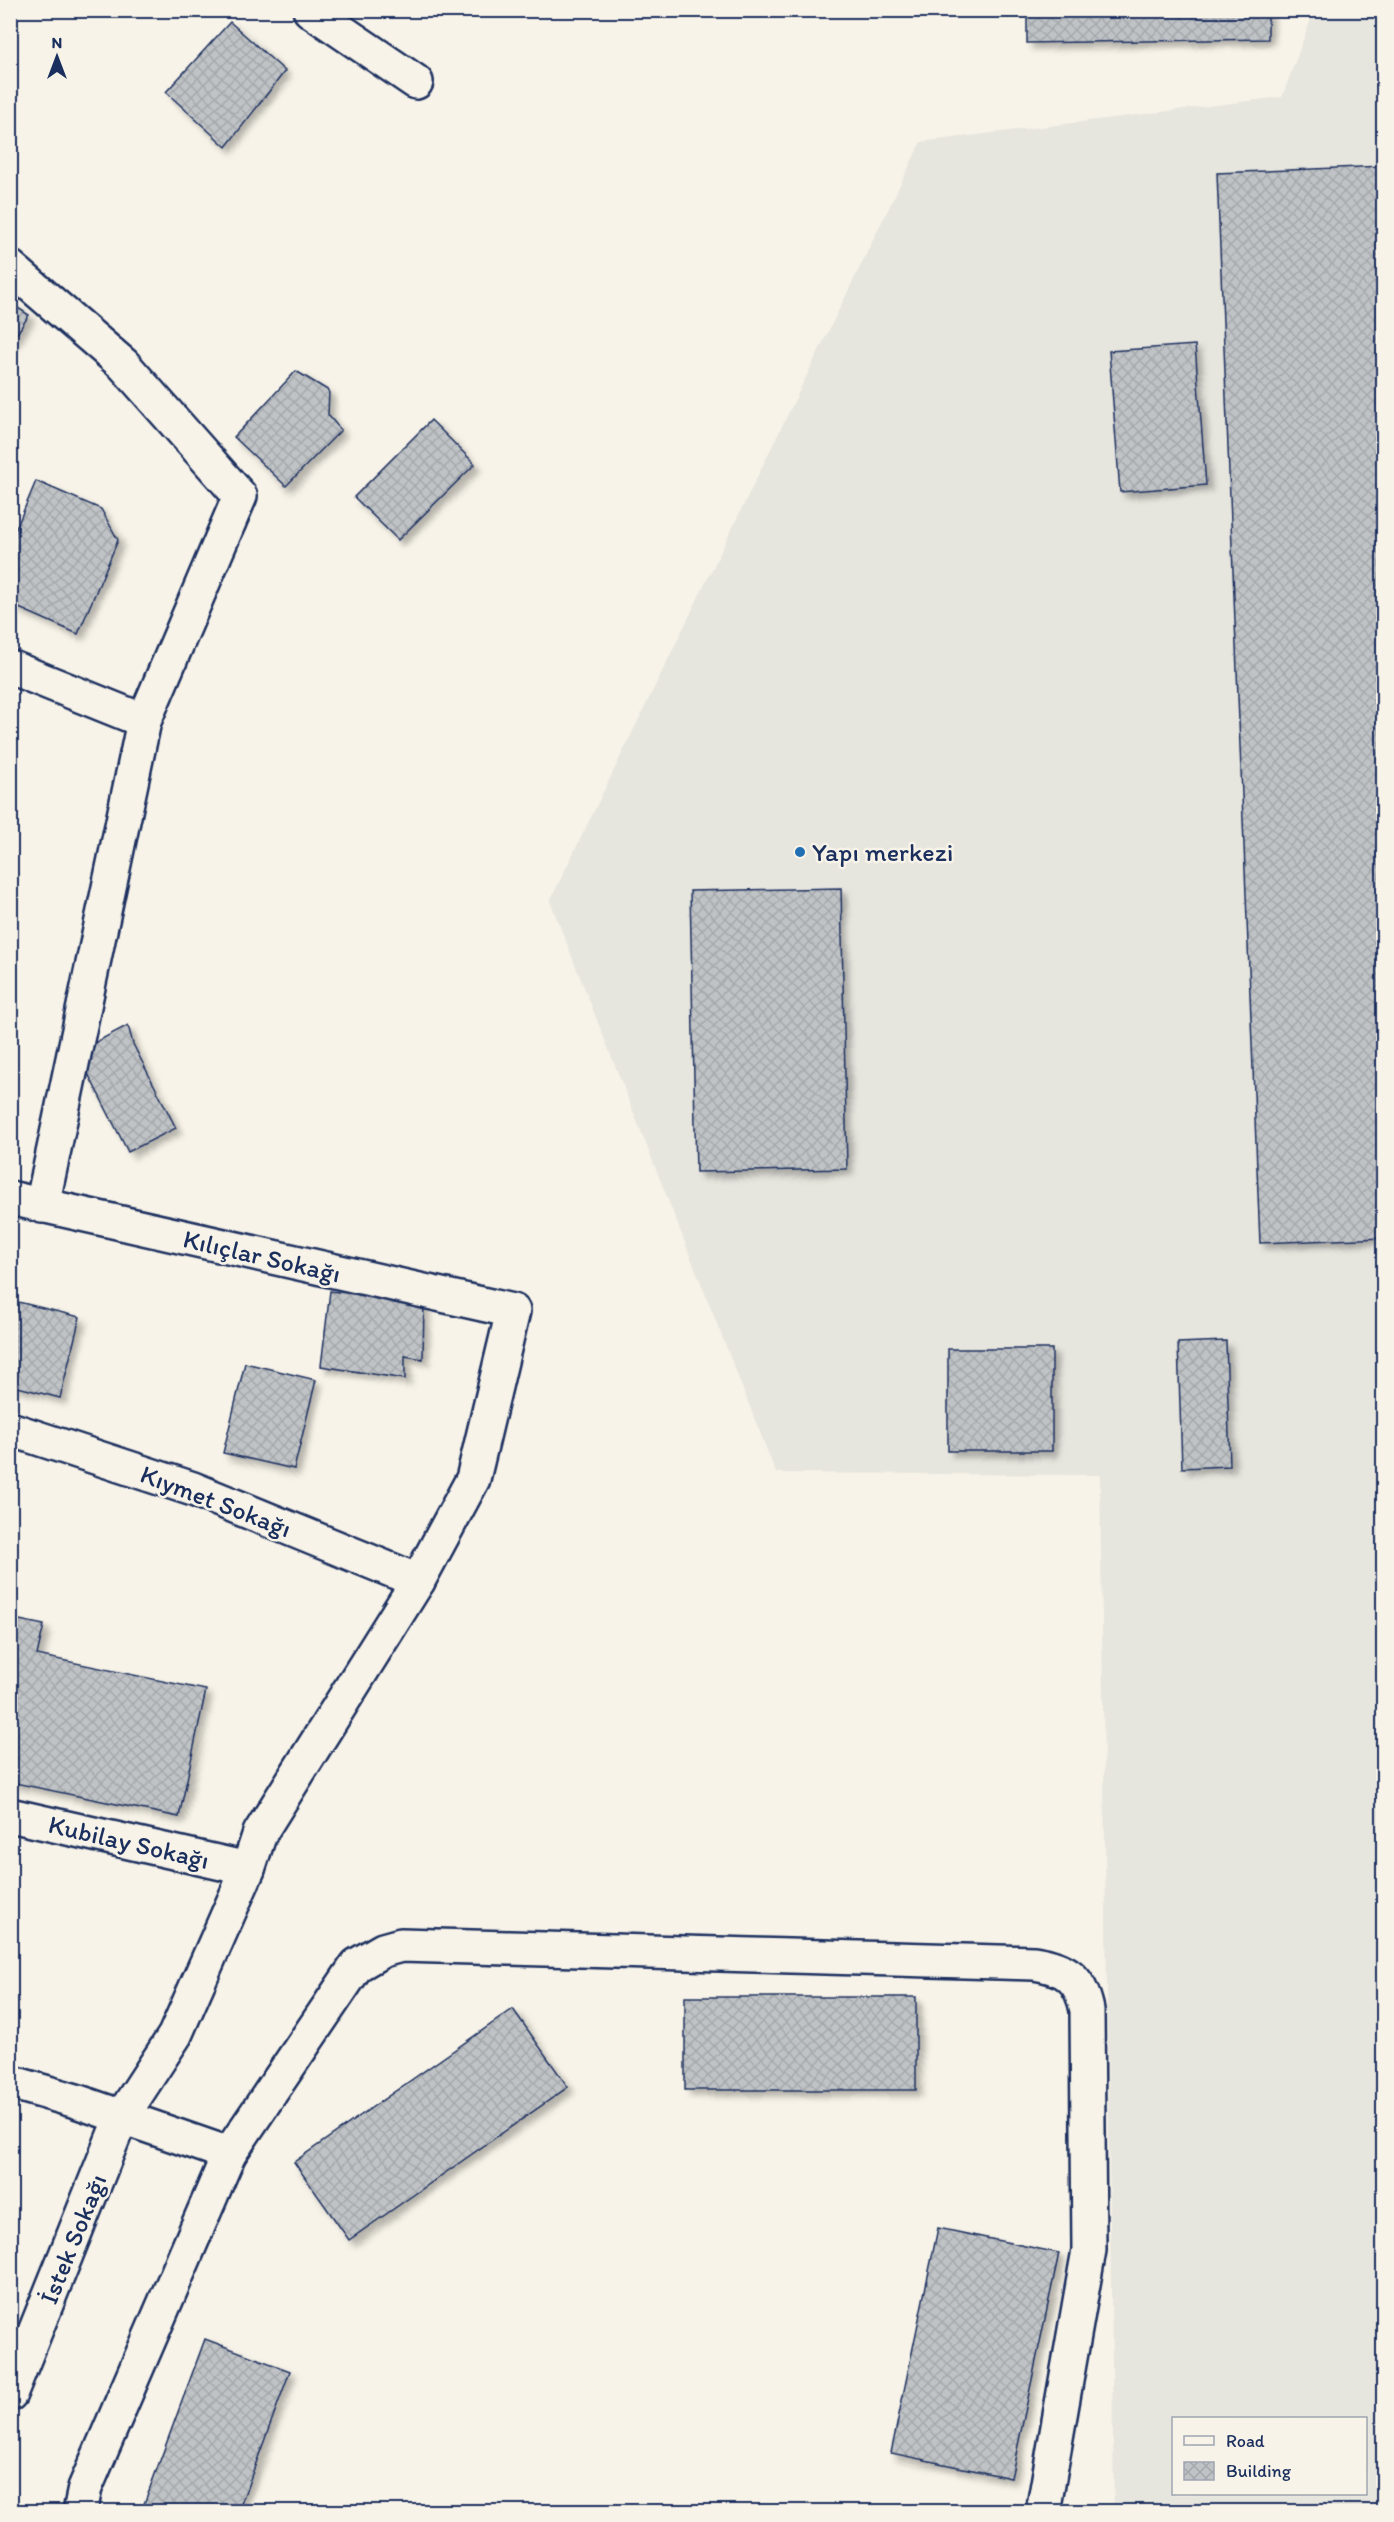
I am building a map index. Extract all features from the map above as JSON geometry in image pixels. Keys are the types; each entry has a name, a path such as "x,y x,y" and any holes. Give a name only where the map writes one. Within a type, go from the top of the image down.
{"street":[{"path":"310,10 416,82"},
{"path":"10,267 124,364 240,496 144,721 42,1206"},
{"path":"10,668 144,721"},
{"name":"Kılıçlar Sokağı","path":"10,1198 513,1311"},
{"name":"İstek Sokağı","path":"10,2394 121,2118 175,2035 248,1869 260,1833 418,1581 473,1479 513,1311"},
{"name":"Kıymet Sokağı","path":"10,1429 192,1489 418,1581"},
{"name":"Kubilay Sokağı","path":"10,1815 248,1869"},
{"path":"80,2511 85,2488 229,2154 357,1965 383,1950 401,1945 1034,1963 1062,1970 1074,1978 1083,1993 1087,2010 1089,2250 1043,2511"},
{"path":"10,2082 76,2101 229,2154"}],"shaded area":[{"name":"Yapı merkezi","path":"1314,11 1383,11 1383,2511 1114,2511 1100,1475 776,1473 550,901 921,142 1282,97"}],"building":[{"path":"1027,10 1268,10 1268,39 1027,43"},
{"path":"230,22 285,71 226,147 166,92"},
{"path":"1384,166 1384,1238 1260,1243 1217,173"},
{"path":"10,303 29,315 10,345"},
{"path":"1195,345 1206,485 1120,492 1109,351"},
{"path":"296,371 329,391 328,415 341,430 286,486 234,437"},
{"path":"431,420 475,464 398,540 354,497"},
{"path":"36,481 101,509 118,540 78,634 10,604 10,543"},
{"path":"841,888 847,1169 696,1172 690,891"},
{"path":"128,1025 133,1044 176,1128 128,1152 77,1052"},
{"path":"330,1291 424,1303 423,1359 405,1356 405,1379 321,1366"},
{"path":"10,1300 80,1317 60,1398 10,1385"},
{"path":"1226,1341 1230,1466 1182,1468 1178,1343"},
{"path":"948,1349 1052,1349 1052,1451 948,1451"},
{"path":"245,1363 316,1380 294,1469 223,1453"},
{"path":"10,1618 44,1625 37,1655 206,1690 179,1817 10,1782"},
{"path":"685,1997 916,1997 916,2090 685,2090"},
{"path":"513,2009 568,2087 349,2240 294,2162"},
{"path":"938,2228 1059,2253 1011,2478 891,2453"},
{"path":"205,2339 290,2371 238,2512 141,2512"}],"place":[{"name":"Yapı merkezi","path":"800,852"}]}
